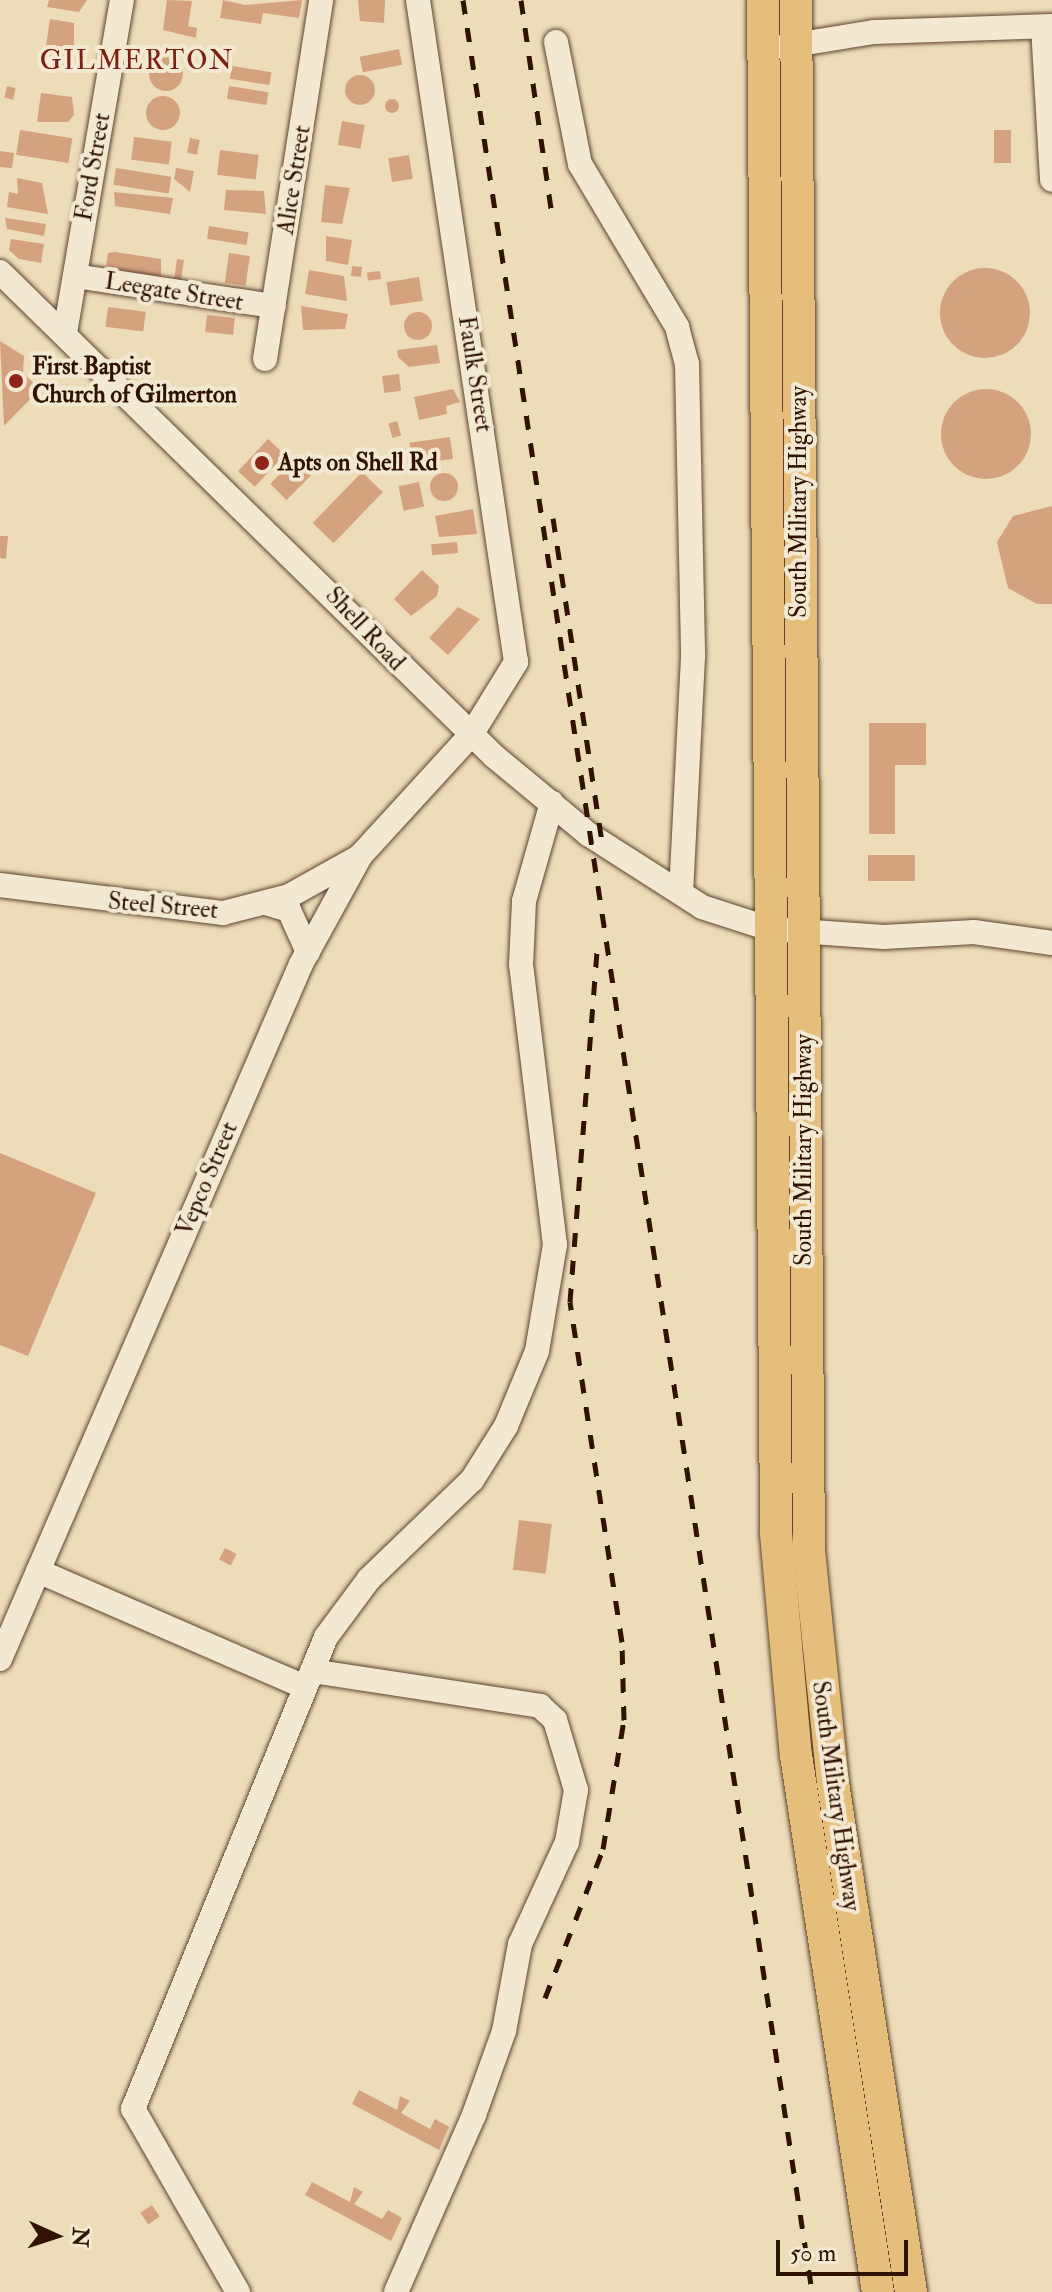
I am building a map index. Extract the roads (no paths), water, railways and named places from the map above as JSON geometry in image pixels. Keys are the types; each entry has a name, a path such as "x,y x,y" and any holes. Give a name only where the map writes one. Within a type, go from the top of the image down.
{"main road":[{"name":"South Military Highway","path":"763,0 770,929 780,1606 878,2292"},
{"name":"South Military Highway","path":"796,0 806,1434 817,1653 911,2292"}],"street":[{"name":"Ford Street","path":"65,333 122,0"},
{"name":"Alice Street","path":"265,359 321,0"},
{"name":"Faulk Street","path":"418,0 517,645 511,679 471,735"},
{"path":"763,47 796,47 874,32 1048,27 1052,180"},
{"path":"556,42 580,164 677,327 687,364 693,657 681,893"},
{"name":"Shell Road","path":"0,272 471,735 552,803 681,893 770,929"},
{"name":"Leegate Street","path":"75,276 274,306"},
{"name":"Vepco Street","path":"0,1659 308,952 361,855 471,735"},
{"path":"238,2292 133,2109 326,1637 369,1579 418,1540 472,1480 506,1426 537,1351 555,1245 521,965 524,901 552,803"},
{"name":"Steel Street","path":"0,885 195,913 269,904 361,855"},
{"path":"269,904 294,917 308,952"},
{"path":"770,929 884,937 974,932 1052,943"},
{"path":"38,1571 309,1679 540,1706 555,1720 576,1790 567,1842 520,1944 504,2031 474,2115 396,2292"}],"railway":[{"path":"463,0 812,2292"},
{"path":"521,0 551,209"},
{"path":"553,518 602,842"},
{"path":"545,1998 603,1849 624,1720 622,1642 570,1302 598,940"}],"place":[{"name":"First Baptist Church of Gilmerton","path":"16,381"},
{"name":"Apts on Shell Rd","path":"262,463"}],"district":[{"name":"GILMERTON","path":"137,62"}]}
